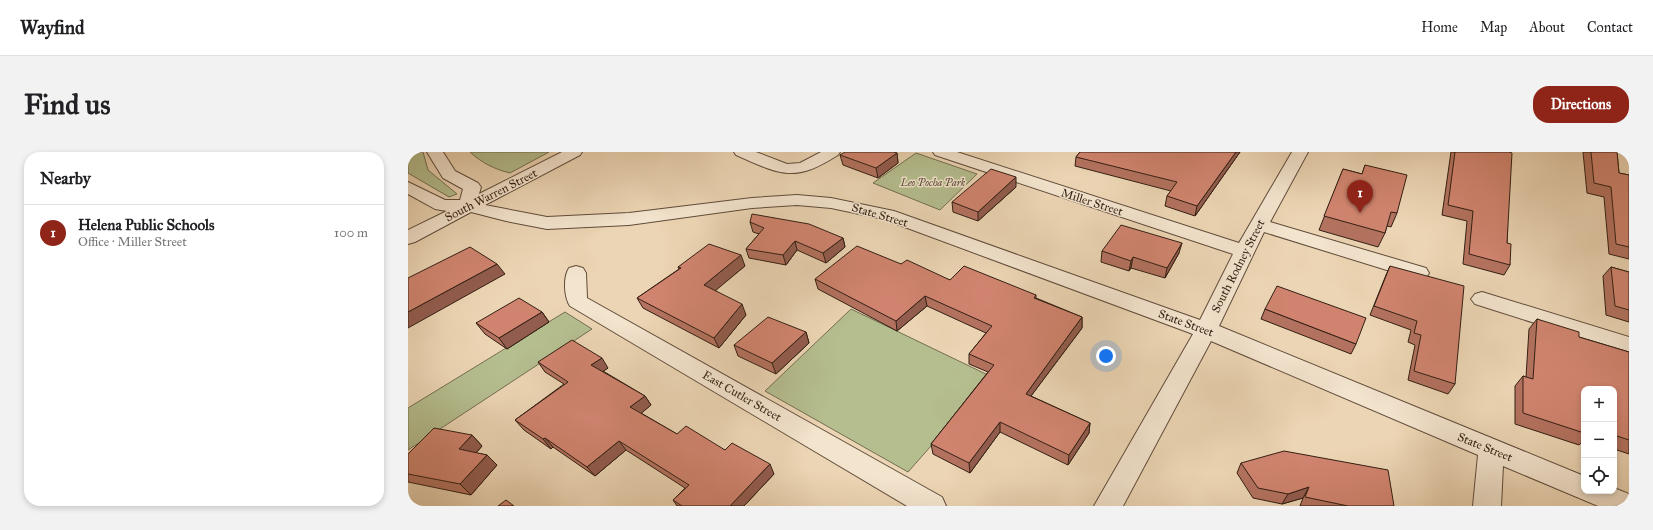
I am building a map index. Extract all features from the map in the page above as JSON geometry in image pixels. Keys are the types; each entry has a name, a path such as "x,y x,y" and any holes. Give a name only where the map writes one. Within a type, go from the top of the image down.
{"street":[{"path":"408,187 441,205 468,206 472,187 449,174 435,152"},
{"name":"South Warren Street","path":"408,238 574,152"},
{"path":"742,152 785,170 799,170 814,164 832,152"},
{"name":"Miller Street","path":"941,152 1244,251"},
{"name":"South Rodney Street","path":"1108,506 1206,330 1244,251 1300,152"},
{"name":"State Street","path":"468,206 506,216 547,223 629,220 752,202 797,200 830,202 888,216 1206,330 1581,487"},
{"path":"1258,225 1419,273"},
{"name":"East Cutler Street","path":"576,273 577,301 932,506"},
{"path":"1482,299 1629,345"},
{"path":"1487,506 1491,449"},
{"path":"1599,494 1628,506"}],"green space":[{"path":"408,152 423,152 428,170 457,194 449,197 408,173"},
{"path":"470,152 549,152 510,173 488,165"},
{"name":"Leo Pocha Park","path":"916,153 977,174 940,210 873,183"},
{"path":"851,309 992,377 908,472 765,391"},
{"path":"565,312 592,329 408,450 408,408"}],"building":[{"path":"845,152 897,153 876,168 840,155"},
{"path":"1080,152 1236,152 1197,206 1167,196 1177,182 1076,157"},
{"path":"1455,152 1512,153 1507,243 1511,244 1510,265 1469,254 1473,211 1448,205"},
{"path":"1591,152 1617,152 1619,173 1629,175 1629,247 1616,244 1611,187 1594,183"},
{"path":"1365,165 1407,175 1397,213 1391,212 1385,233 1324,216 1343,169 1362,174"},
{"path":"991,169 1016,177 978,212 952,202"},
{"path":"752,214 809,224 843,238 823,253 795,241 783,255 746,249 764,228 750,222"},
{"path":"1121,225 1182,243 1167,268 1133,257 1131,261 1102,251"},
{"path":"709,244 741,255 704,285 742,304 714,338 637,298 681,268 678,267"},
{"path":"857,246 901,264 907,260 950,280 964,266 1036,295 1034,298 1082,317 1026,394 1090,423 1069,455 1000,422 969,463 931,444 994,365 969,354 992,326 925,296 896,321 815,279"},
{"path":"470,247 497,264 408,312 408,278"},
{"path":"1390,266 1464,286 1455,384 1414,371 1421,335 1414,333 1417,321 1374,306"},
{"path":"1611,267 1629,272 1629,310 1615,306"},
{"path":"1277,286 1366,318 1356,344 1265,309"},
{"path":"519,298 542,312 499,338 476,323"},
{"path":"768,317 806,332 772,363 734,345"},
{"path":"1537,319 1579,332 1579,337 1629,352 1629,440 1617,436 1617,386 1581,386 1581,432 1523,413 1523,376 1533,379"},
{"path":"572,340 602,358 591,365 645,396 630,407 677,434 686,426 725,450 732,443 770,464 730,506 682,506 673,500 689,485 619,441 587,467 545,438 543,439 515,420 568,382 538,362"},
{"path":"434,428 472,435 459,449 487,455 460,484 408,474 408,454"},
{"path":"1284,451 1388,470 1394,506 1348,506 1305,497 1309,487 1288,494 1258,488 1241,463"},
{"path":"506,500 514,506 498,506"}],"place":[{"name":"Helena Public Schools","path":"1360,213"}]}
